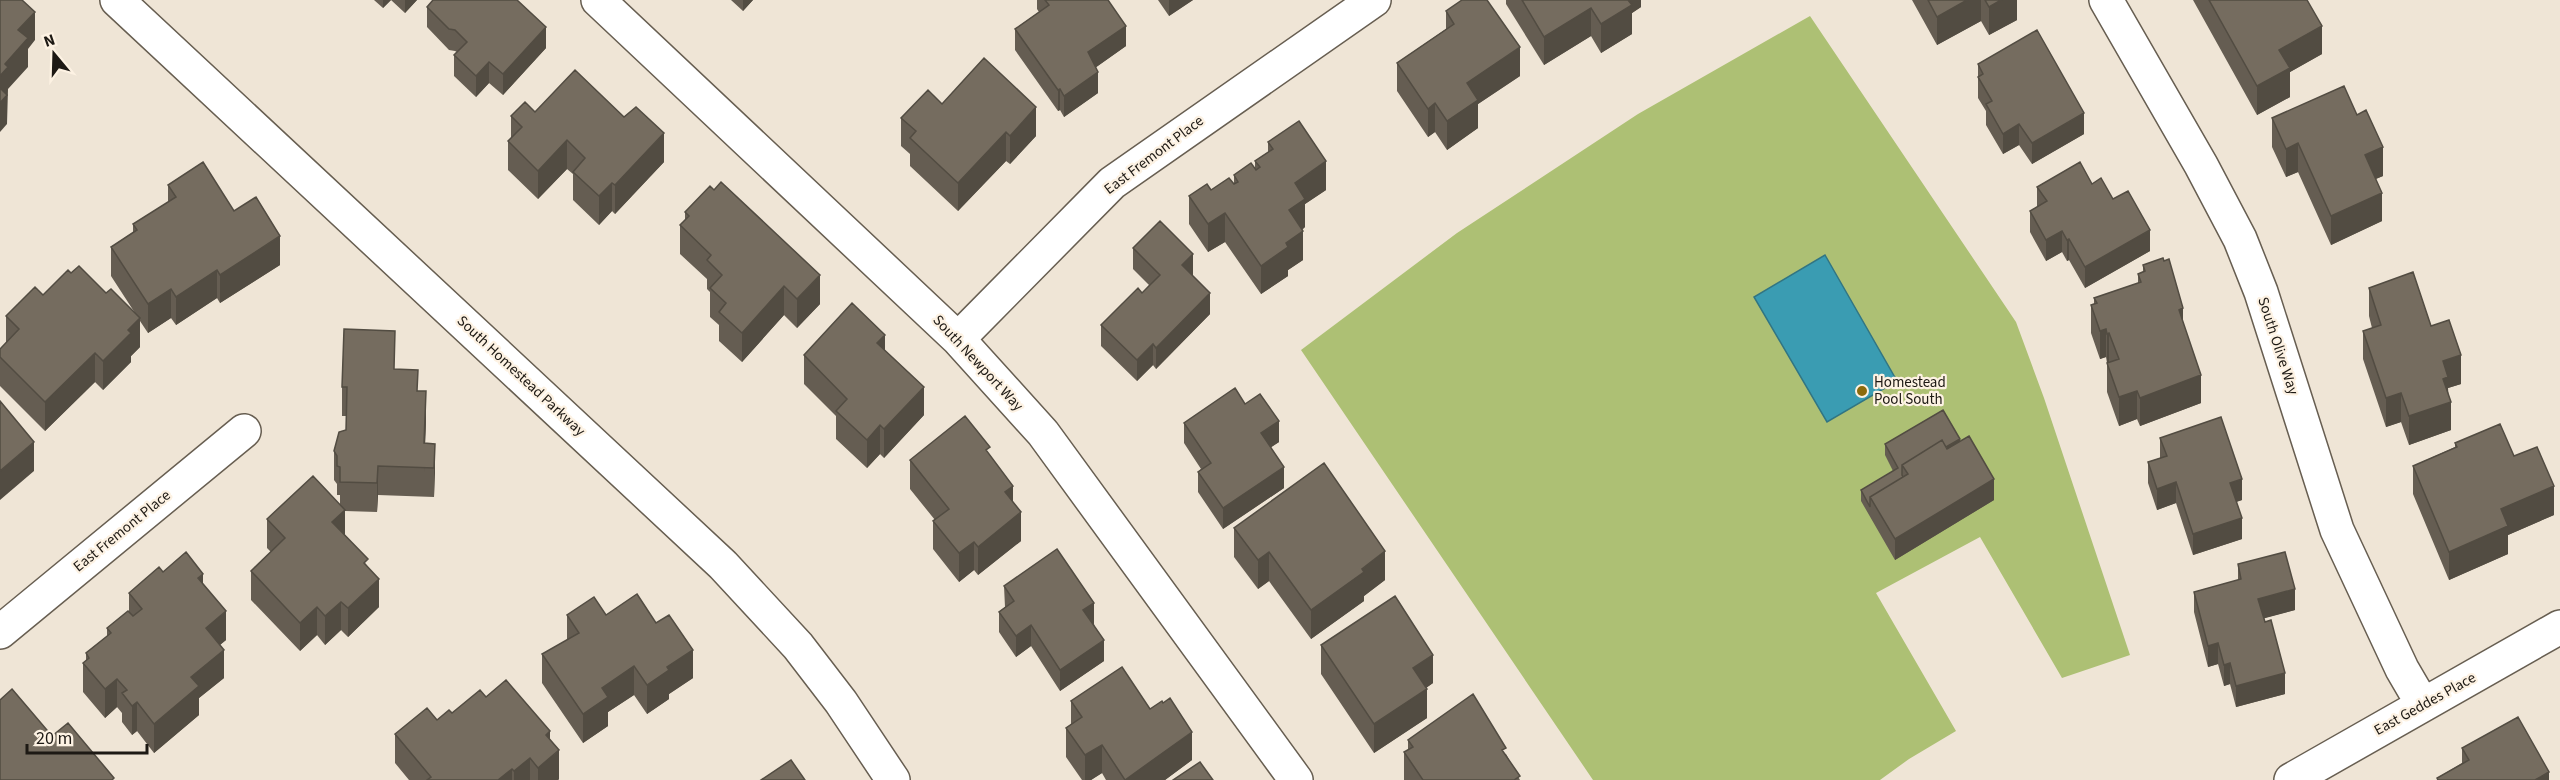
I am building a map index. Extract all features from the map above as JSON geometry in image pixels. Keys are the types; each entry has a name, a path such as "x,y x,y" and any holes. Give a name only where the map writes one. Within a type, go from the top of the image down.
{"street":[{"name":"South Homestead Parkway","path":"117,0 723,565 798,646 841,702 893,780"},
{"name":"South Newport Way","path":"598,0 958,339 1043,433 1296,780"},
{"name":"East Fremont Place","path":"958,339 1112,183 1374,0"},
{"name":"South Olive Way","path":"2106,0 2201,165 2240,239 2261,292 2337,530 2402,669 2423,705"},
{"name":"East Fremont Place","path":"0,632 244,431"},
{"name":"East Geddes Place","path":"2291,780 2560,627"}],"green space":[{"path":"1810,16 2016,322 2044,398 2130,655 2062,678 1980,537 1876,593 1956,731 1909,759 1880,780 1593,780 1301,350 1457,233 1638,114"}],"water":[{"path":"1825,255 1897,381 1827,422 1754,297"}],"building":[{"path":"0,0 22,0 35,12 18,30 28,38 5,64 8,67 0,76"},
{"path":"433,0 517,0 546,27 503,74 489,62 476,76 454,55 467,42 455,30 449,29 427,7"},
{"path":"1045,0 1108,0 1126,26 1088,52 1098,72 1064,96 1015,29 1049,5"},
{"path":"1462,0 1487,0 1520,47 1467,83 1478,100 1447,121 1435,103 1428,109 1397,63 1454,24 1446,11"},
{"path":"1522,0 1628,0 1632,5 1601,24 1591,8 1544,37"},
{"path":"1928,0 1967,0 1937,17"},
{"path":"1985,0 2001,0 1989,7"},
{"path":"2209,0 2307,0 2322,26 2279,50 2290,68 2257,86"},
{"path":"2037,30 2084,113 2032,143 2019,124 2003,134 1986,104 1992,101 1978,77 1983,74 1978,64"},
{"path":"984,58 1036,107 1010,136 1006,132 958,183 910,138 916,131 901,118 928,90 942,104"},
{"path":"575,70 624,117 636,107 664,133 615,185 612,183 599,196 573,172 585,158 567,140 538,171 508,141 522,127 511,116 525,102 535,112"},
{"path":"2344,86 2357,115 2366,110 2383,147 2365,155 2382,193 2331,216 2298,143 2286,149 2272,118"},
{"path":"0,88 7,95 0,103"},
{"path":"1299,121 1326,161 1295,183 1305,199 1289,210 1303,231 1286,243 1288,247 1261,266 1225,213 1208,224 1189,196 1207,184 1211,190 1229,178 1234,184 1238,182 1234,175 1251,163 1256,170 1260,167 1255,161 1273,149 1268,142"},
{"path":"203,162 234,211 256,197 280,236 220,275 217,270 176,297 171,289 148,304 111,247 137,230 133,224 176,197 168,185"},
{"path":"2080,162 2092,184 2101,178 2113,199 2128,191 2150,230 2085,267 2062,231 2046,240 2030,211 2047,201 2037,187"},
{"path":"721,182 820,275 797,299 784,286 742,333 719,312 726,303 710,288 722,275 707,260 711,255 680,225 689,216 685,212 710,186 714,190"},
{"path":"1160,221 1193,254 1182,265 1210,293 1156,348 1153,344 1137,360 1101,325 1138,288 1142,293 1160,275 1133,248"},
{"path":"2163,258 2164,261 2169,259 2183,308 2179,310 2201,375 2140,398 2137,391 2119,397 2107,363 2119,359 2109,333 2107,334 2106,329 2100,331 2091,305 2097,303 2094,298 2141,282 2138,274 2145,271 2143,265"},
{"path":"79,266 106,293 111,289 140,318 128,330 131,333 103,361 95,353 45,402 0,357 0,349 19,329 6,316 35,287 43,295 68,270 71,273"},
{"path":"2413,272 2431,326 2449,320 2461,355 2443,361 2448,377 2443,379 2451,402 2409,416 2401,393 2386,398 2363,331 2381,325 2369,288"},
{"path":"852,303 885,335 877,343 924,387 884,429 880,425 867,440 836,411 847,399 804,355"},
{"path":"344,329 395,331 394,369 418,370 417,391 426,391 424,443 435,444 434,468 378,466 377,483 340,482 340,467 337,466 337,456 334,451 339,432 346,430 347,387 342,387"},
{"path":"1235,388 1245,404 1260,394 1279,421 1261,433 1284,467 1223,508 1198,472 1211,463 1184,423"},
{"path":"0,401 34,442 0,471"},
{"path":"1943,410 1960,439 1946,447 1942,440 1902,465 1903,477 1870,497 1870,507 1861,490 1898,468 1885,444"},
{"path":"965,416 990,447 986,450 1013,486 1005,492 1021,512 978,547 974,542 959,553 933,521 949,509 910,460"},
{"path":"2221,417 2242,479 2230,483 2242,518 2193,534 2176,482 2157,489 2148,462 2167,456 2160,438"},
{"path":"2500,424 2514,456 2537,447 2554,486 2501,509 2508,526 2449,552 2413,466 2457,447 2455,443"},
{"path":"1969,436 1994,479 1895,539 1870,497 1908,474 1902,465 1942,440 1947,449"},
{"path":"1324,463 1385,551 1362,569 1364,572 1311,610 1269,552 1258,560 1234,528"},
{"path":"313,476 345,510 332,522 368,559 364,563 379,579 348,608 341,602 325,616 317,607 300,623 251,571 285,538 267,519"},
{"path":"1057,549 1094,603 1083,610 1104,640 1060,670 1031,625 1016,636 999,612 1014,601 1004,586"},
{"path":"186,552 203,574 198,578 226,611 206,628 224,650 191,677 199,686 154,724 137,702 132,706 122,693 127,690 117,679 105,689 83,663 89,658 86,653 111,633 107,628 128,611 133,616 142,609 129,593 159,567 163,572"},
{"path":"2285,552 2295,589 2258,599 2265,622 2271,620 2285,673 2236,686 2230,663 2224,665 2218,643 2208,646 2194,592 2241,579 2238,564"},
{"path":"637,594 656,623 669,615 693,650 667,667 669,670 647,685 634,666 602,688 608,697 583,714 542,654 579,633 567,615 594,597 606,615"},
{"path":"1395,596 1433,655 1413,668 1427,689 1374,724 1321,645"},
{"path":"1122,667 1150,709 1170,698 1192,732 1125,780 1102,745 1085,755 1066,728 1082,717 1071,701"},
{"path":"506,680 550,731 546,735 559,750 538,768 530,758 498,780 427,780 431,777 395,734 427,708 437,720 449,710 452,713 480,690 486,697"},
{"path":"12,689 52,736 68,723 114,778 112,780 0,780 0,700"},
{"path":"1473,694 1506,748 1502,750 1520,776 1514,780 1423,780 1404,752 1413,747 1408,740"},
{"path":"2518,717 2549,772 2535,780 2438,780 2437,778 2469,760 2462,748"},
{"path":"791,760 805,780 761,780"},
{"path":"1200,762 1213,780 1173,780"}],"place":[{"name":"Homestead Pool South","path":"1862,391"}]}
